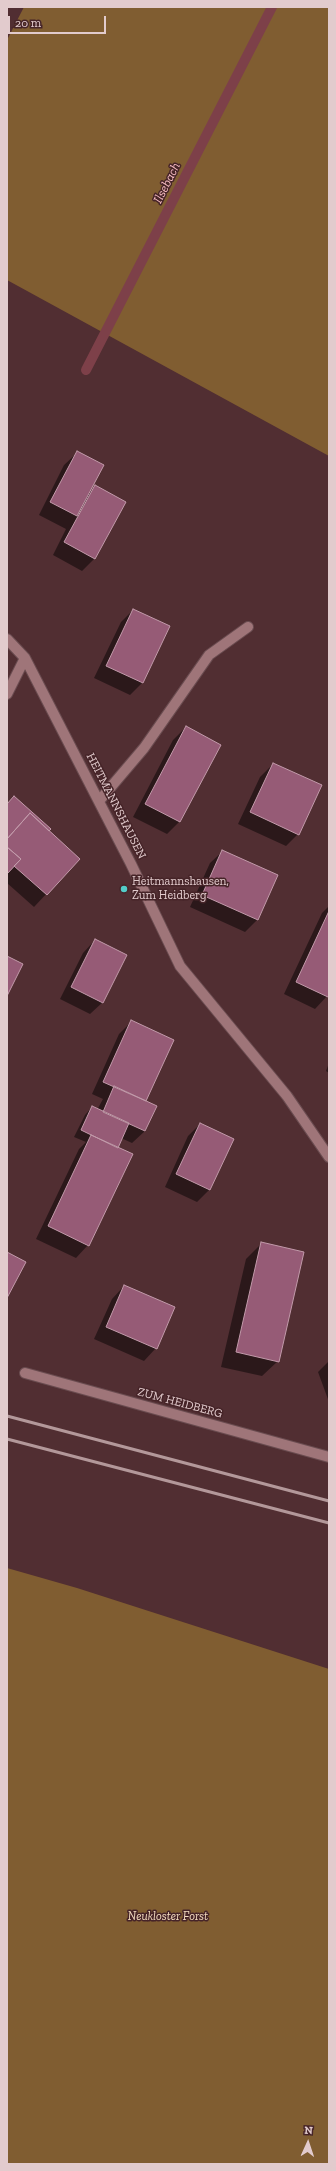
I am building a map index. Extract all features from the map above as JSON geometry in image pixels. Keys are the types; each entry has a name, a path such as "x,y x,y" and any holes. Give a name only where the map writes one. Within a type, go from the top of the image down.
{"street":[{"path":"99,801 144,748 209,655 248,627"},
{"name":"HEITMANNSHAUSEN","path":"7,639 25,658 99,801 180,966 287,1096 329,1157"},
{"path":"7,694 25,658"},
{"name":"ZUM HEIDBERG","path":"25,1372 329,1457"}],"green space":[{"path":"24,7 329,7 329,456 7,280 7,40"},
{"name":"Neukloster Forst","path":"7,1568 77,1588 329,1669 329,2164 7,2164"}],"building":[{"path":"77,451 104,465 77,516 50,502"},
{"path":"95,485 126,502 95,559 64,542"},
{"path":"133,609 170,626 143,683 106,666"},
{"path":"186,726 221,745 180,822 145,804"},
{"path":"273,763 322,785 299,835 250,812"},
{"path":"14,796 51,829 49,831 30,813 7,839 7,804"},
{"path":"30,813 80,859 47,895 14,866 21,859 7,847 7,839"},
{"path":"7,847 21,859 7,874"},
{"path":"222,850 278,875 258,920 202,895"},
{"path":"329,911 329,996 328,997 296,982"},
{"path":"95,939 127,955 103,1003 71,987"},
{"path":"7,956 23,964 7,996"},
{"path":"131,1020 174,1040 146,1101 103,1082"},
{"path":"114,1086 157,1106 145,1131 103,1112"},
{"path":"92,1106 129,1123 118,1148 81,1130"},
{"path":"200,1123 234,1139 210,1190 176,1174"},
{"path":"91,1135 133,1154 89,1246 48,1226"},
{"path":"261,1242 304,1252 279,1362 236,1352"},
{"path":"7,1252 26,1262 7,1298"},
{"path":"124,1285 175,1307 157,1349 106,1327"}],"waterway":[{"name":"Ilsebach","path":"86,370 272,7"}],"railway":[{"path":"7,1416 329,1501"},
{"path":"7,1439 329,1523"}],"place":[{"name":"Heitmannshausen, Zum Heidberg","path":"124,889"}]}
